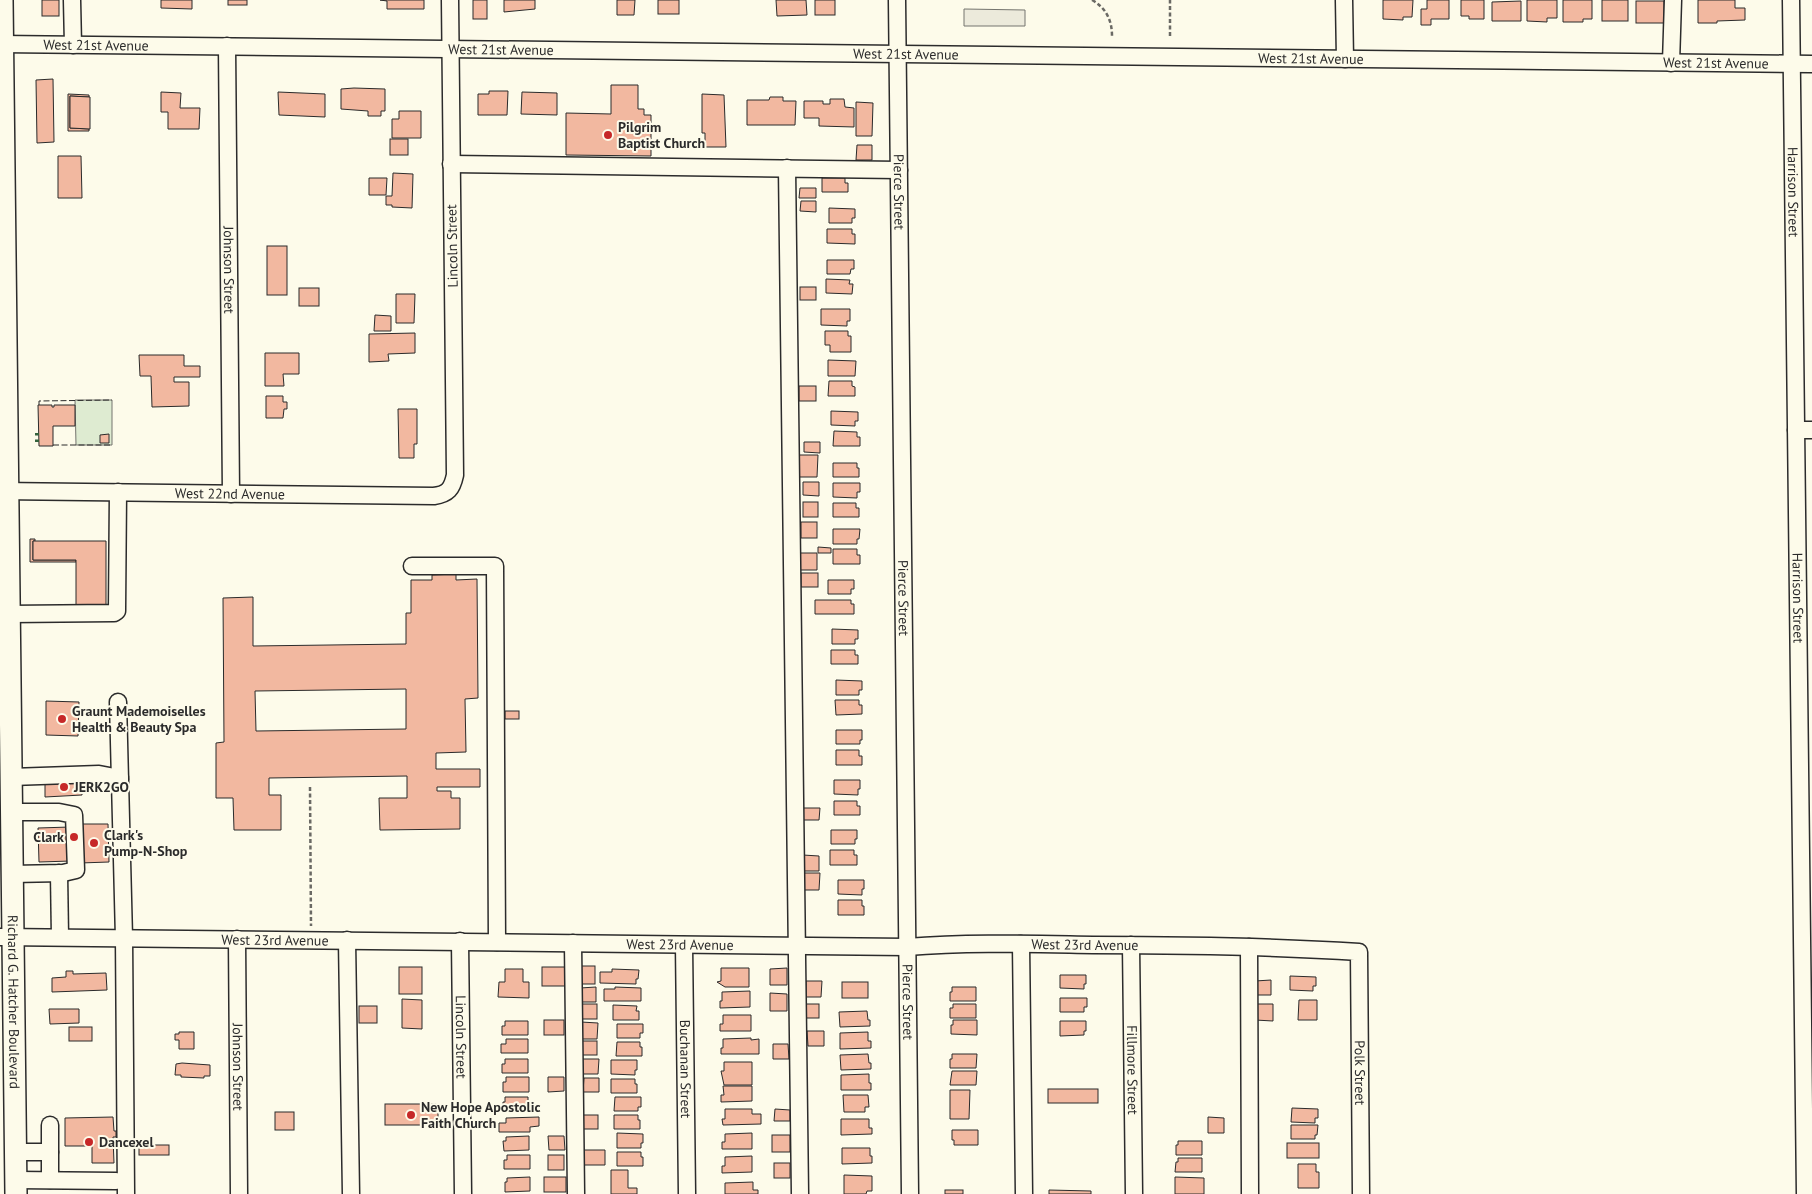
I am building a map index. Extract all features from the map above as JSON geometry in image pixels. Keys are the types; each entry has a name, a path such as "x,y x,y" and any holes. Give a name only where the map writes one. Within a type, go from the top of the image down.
{"main road":[{"name":"Richard G. Hatcher Boulevard","path":"2,0 4,491 9,614 7,773 11,812 12,874 6,937 16,1187"}],"street":[{"path":"72,0 73,45"},
{"name":"Lincoln Street","path":"450,0 455,475 450,491"},
{"name":"Pierce Street","path":"897,0 910,1194"},
{"path":"1344,0 1345,59"},
{"path":"1672,62 1673,0"},
{"name":"Harrison Street","path":"1791,0 1804,430 1807,1049 1805,1194"},
{"name":"West 21st Avenue","path":"1,44 1812,64"},
{"name":"Johnson Street","path":"227,46 231,494"},
{"path":"451,164 899,170"},
{"path":"787,168 800,1194"},
{"name":"West 22nd Avenue","path":"4,491 434,496 443,495 450,491"},
{"path":"9,614 114,613 117,611 118,492"},
{"path":"412,566 495,566 497,942"},
{"path":"16,1187 50,1180 121,1188 124,938 118,702"},
{"path":"7,773 99,774 120,778"},
{"path":"11,812 59,812 74,815 76,870 59,873 12,874"},
{"path":"59,873 60,937"},
{"name":"West 23rd Avenue","path":"6,937 907,947 952,943 1249,947 1359,952"},
{"name":"Johnson Street","path":"237,939 239,1194"},
{"path":"348,940 351,1194"},
{"name":"Lincoln Street","path":"460,942 463,1194"},
{"path":"573,943 576,1194"},
{"path":"1021,944 1024,1194"},
{"name":"Buchanan Street","path":"684,945 687,1194"},
{"name":"Fillmore Street","path":"1131,945 1134,1194"},
{"path":"1249,947 1250,1194"},
{"name":"Polk Street","path":"1359,952 1361,1194"},
{"path":"50,1125 50,1180"},
{"path":"15,1152 50,1152"}],"path":[{"path":"1092,0 1107,13 1112,36"},
{"path":"1170,0 1170,36"},
{"path":"310,787 312,940"}],"green space":[{"path":"75,400 112,400 112,445 76,445"}],"shaded area":[{"path":"964,9 1025,10 1025,26 964,26"}],"building":[{"path":"42,0 59,0 59,16 42,16"},
{"path":"161,0 192,0 192,9 161,8"},
{"path":"228,0 247,0 247,5 228,5"},
{"path":"380,0 424,0 424,9 387,9 387,1"},
{"path":"473,0 487,0 487,19 473,19"},
{"path":"504,0 535,0 535,9 504,12"},
{"path":"617,0 635,0 634,15 617,15"},
{"path":"658,0 679,0 679,14 658,14"},
{"path":"776,0 806,0 807,15 777,16"},
{"path":"815,0 835,0 835,15 815,15"},
{"path":"1383,0 1413,0 1412,17 1403,17 1403,20 1383,19"},
{"path":"1427,0 1449,0 1449,19 1431,19 1431,25 1421,25 1421,9 1427,9"},
{"path":"1461,0 1484,0 1484,19 1469,19 1469,16 1461,16"},
{"path":"1527,0 1557,0 1557,18 1547,18 1547,22 1527,21"},
{"path":"1563,0 1592,0 1592,19 1583,19 1583,22 1563,22"},
{"path":"1602,0 1628,0 1628,21 1602,21"},
{"path":"1698,0 1735,0 1735,8 1745,8 1745,20 1698,23"},
{"path":"1521,1 1521,21 1492,21 1492,2"},
{"path":"1636,1 1664,1 1664,23 1636,23"},
{"path":"53,79 54,142 37,143 36,80"},
{"name":"Pilgrim Baptist Church","path":"611,85 638,85 638,109 644,109 644,115 651,115 651,156 566,155 566,113 611,114"},
{"path":"341,89 385,89 385,111 381,111 381,116 368,116 368,111 341,109"},
{"path":"489,91 508,91 507,115 478,115 478,94 489,94"},
{"path":"161,92 181,93 180,108 200,108 199,129 168,129 168,112 161,112"},
{"path":"278,92 325,94 325,117 279,115"},
{"path":"522,92 557,93 557,115 521,114"},
{"path":"68,94 89,95 89,97 70,96 70,128 89,129 89,131 68,131"},
{"path":"702,94 724,95 726,147 705,147 705,133 702,133"},
{"path":"70,96 90,97 90,129 70,128"},
{"path":"770,97 783,97 783,101 796,101 795,125 747,125 747,100 769,100"},
{"path":"830,99 844,99 845,107 854,108 854,127 819,126 819,118 804,118 804,101 823,101 823,104 830,104"},
{"path":"856,102 873,103 872,136 856,136"},
{"path":"399,111 421,111 421,138 392,138 392,119 399,119"},
{"path":"390,139 408,139 408,155 390,155"},
{"path":"857,145 872,145 872,160 856,160"},
{"path":"58,156 81,156 82,198 58,198"},
{"path":"393,173 413,174 412,208 386,205 386,196 392,196"},
{"path":"369,178 387,178 386,195 369,195"},
{"path":"822,178 845,178 845,183 848,183 848,192 822,192"},
{"path":"800,188 816,188 816,198 799,198"},
{"path":"801,201 816,201 816,212 800,211"},
{"path":"829,208 855,209 855,218 852,218 852,223 829,223"},
{"path":"827,229 852,229 852,234 855,234 855,244 827,243"},
{"path":"267,246 287,246 287,295 267,295"},
{"path":"827,260 854,260 854,269 851,269 850,274 827,274"},
{"path":"826,279 850,280 849,284 853,284 852,294 826,293"},
{"path":"800,287 816,287 816,300 800,300"},
{"path":"299,288 319,288 319,306 299,306"},
{"path":"396,294 415,294 414,323 396,323"},
{"path":"821,309 850,309 850,321 847,321 847,326 821,325"},
{"path":"375,315 391,316 391,331 374,331"},
{"path":"825,331 848,331 848,336 851,336 851,352 830,352 830,345 825,345"},
{"path":"415,333 415,353 388,354 389,361 369,362 369,334"},
{"path":"265,353 299,353 299,374 283,374 284,386 265,386"},
{"path":"139,355 184,355 184,366 200,366 200,377 174,377 174,382 189,382 189,406 152,407 151,376 140,376"},
{"path":"828,360 856,361 855,376 828,376"},
{"path":"829,381 852,381 852,386 855,387 855,396 828,396"},
{"path":"799,386 816,386 816,401 799,401"},
{"path":"266,396 283,396 283,402 287,402 287,409 284,409 283,418 266,418"},
{"path":"38,405 52,405 54,407 54,405 75,405 75,426 53,426 53,446 39,446"},
{"path":"398,409 417,409 417,444 414,444 414,458 399,458"},
{"path":"831,411 858,412 858,421 855,421 855,426 831,425"},
{"path":"834,431 857,432 857,437 860,437 860,446 833,446"},
{"path":"109,434 109,443 100,443 100,435"},
{"path":"804,442 820,442 820,453 804,452"},
{"path":"799,455 818,455 817,477 799,477"},
{"path":"833,463 857,463 859,477 833,477"},
{"path":"803,482 819,482 819,496 803,495"},
{"path":"833,483 860,483 860,492 857,492 857,498 833,497"},
{"path":"803,502 818,502 818,517 803,517"},
{"path":"833,503 856,503 856,508 859,508 859,517 833,517"},
{"path":"801,522 817,522 817,538 801,538"},
{"path":"833,529 860,529 857,544 833,544"},
{"path":"30,539 35,539 33,541 33,560 76,560 76,562 30,562"},
{"path":"33,541 106,541 106,612 76,612 76,560 33,560"},
{"path":"818,547 831,548 831,553 818,553"},
{"path":"833,549 857,549 857,555 860,555 860,564 833,564"},
{"path":"799,553 817,553 817,570 800,570"},
{"path":"801,573 818,573 818,587 801,587"},
{"path":"456,574 456,580 477,579 478,698 465,699 466,752 436,753 436,769 480,769 480,787 437,787 437,791 451,791 451,798 460,798 460,829 380,830 379,798 407,798 407,776 269,778 269,795 281,795 281,830 234,830 233,798 216,798 216,743 224,742 223,598 253,597 253,646 406,644 406,613 411,613 411,580 432,580 432,575","holes":["406,689 406,729 256,731 255,691"]},
{"path":"828,580 854,580 854,589 851,589 851,594 828,594"},
{"path":"815,600 851,600 851,604 854,604 854,614 815,614"},
{"path":"832,629 858,630 858,639 855,639 855,644 832,644"},
{"path":"831,650 855,650 855,655 858,655 858,664 831,664"},
{"path":"836,680 862,681 862,690 859,690 859,695 836,695"},
{"path":"835,700 859,700 859,705 862,705 862,714 836,715"},
{"name":"Graunt Mademoiselles Health & Beauty Spa","path":"46,701 79,702 78,736 46,735"},
{"path":"505,711 519,711 519,719 505,719"},
{"path":"836,730 862,730 862,740 860,740 860,744 836,744"},
{"path":"836,750 859,750 859,756 862,756 862,765 836,765"},
{"name":"JERK2GO","path":"45,778 82,780 82,795 45,797"},
{"path":"834,780 860,780 858,795 834,794"},
{"path":"834,801 857,801 857,806 860,806 860,815 834,815"},
{"path":"802,808 820,808 819,820 802,820"},
{"name":"Clark's Pump-N-Shop","path":"79,824 108,824 109,862 80,863"},
{"path":"70,827 71,861 39,862 38,828"},
{"path":"831,830 857,830 855,844 831,844"},
{"path":"830,850 854,850 854,855 857,855 857,865 830,865"},
{"path":"803,855 819,856 819,871 803,871"},
{"path":"803,873 820,873 819,890 803,890"},
{"path":"838,880 864,880 862,895 838,894"},
{"path":"838,900 862,900 864,915 838,915"},
{"path":"580,966 595,966 595,984 580,984"},
{"path":"399,967 422,967 422,994 399,994"},
{"path":"542,967 565,967 565,986 542,986"},
{"path":"721,968 749,968 749,987 725,987 717,982 721,981"},
{"path":"787,968 787,985 770,985 770,969"},
{"path":"505,969 523,969 523,982 529,982 529,998 498,997 499,982 505,982"},
{"path":"612,969 639,970 636,984 600,983 600,972 612,972"},
{"path":"66,971 73,971 73,974 106,973 107,990 52,992 52,978 66,977"},
{"path":"1060,975 1086,975 1084,989 1060,988"},
{"path":"1290,976 1316,977 1316,986 1313,986 1313,991 1290,990"},
{"path":"1271,980 1271,995 1255,995 1255,981"},
{"path":"806,981 822,981 821,997 806,997"},
{"path":"842,982 868,982 868,998 842,998"},
{"path":"596,987 596,1002 580,1002 580,988"},
{"path":"615,987 641,988 641,1001 604,1001 604,989 615,989"},
{"path":"952,987 976,987 976,1001 950,1001"},
{"path":"750,991 750,1007 720,1008 722,992"},
{"path":"770,993 787,994 787,1011 770,1011"},
{"path":"1060,998 1087,998 1087,1007 1084,1007 1084,1012 1060,1012"},
{"path":"402,999 422,1000 422,1029 402,1028"},
{"path":"1299,1000 1317,1000 1317,1020 1298,1020"},
{"path":"581,1004 597,1004 597,1019 581,1019"},
{"path":"805,1004 819,1004 819,1018 805,1018"},
{"path":"953,1004 976,1004 976,1018 950,1018 950,1008 953,1008"},
{"path":"1255,1004 1273,1004 1273,1021 1255,1020"},
{"path":"613,1005 637,1006 636,1011 639,1011 639,1020 613,1020"},
{"path":"359,1006 377,1006 377,1023 359,1023"},
{"path":"49,1009 79,1009 79,1023 50,1024"},
{"path":"867,1011 870,1026 840,1027 839,1012"},
{"path":"723,1015 751,1015 751,1031 720,1031 720,1024 723,1024"},
{"path":"544,1020 564,1020 564,1035 544,1035"},
{"path":"953,1020 977,1020 977,1035 951,1034"},
{"path":"505,1021 528,1021 528,1035 502,1035 502,1026 505,1026"},
{"path":"1060,1021 1086,1021 1086,1031 1084,1031 1084,1035 1060,1036"},
{"path":"581,1022 598,1023 597,1039 581,1039"},
{"path":"617,1024 643,1024 643,1033 640,1033 640,1038 617,1038"},
{"path":"69,1027 92,1027 92,1041 69,1041"},
{"path":"807,1031 824,1031 824,1046 808,1046"},
{"path":"179,1032 194,1032 194,1049 179,1049 179,1040 175,1040 175,1034 179,1034"},
{"path":"868,1032 868,1041 871,1041 871,1048 840,1049 840,1033"},
{"path":"751,1038 751,1040 759,1039 759,1054 721,1054 723,1039"},
{"path":"506,1039 528,1039 528,1053 501,1053 501,1044 506,1044"},
{"path":"581,1041 597,1041 597,1055 581,1055"},
{"path":"617,1042 640,1042 642,1056 616,1056"},
{"path":"773,1044 788,1044 789,1059 773,1059"},
{"path":"868,1054 871,1069 841,1070 840,1055"},
{"path":"952,1054 977,1054 976,1068 950,1068"},
{"path":"505,1059 528,1059 528,1073 502,1073 502,1064 505,1064"},
{"path":"581,1059 599,1059 598,1074 580,1074"},
{"path":"611,1060 637,1060 635,1075 611,1074"},
{"path":"724,1062 752,1062 752,1085 724,1085 721,1071 724,1071"},
{"path":"176,1064 210,1065 210,1076 204,1076 204,1078 175,1075"},
{"path":"952,1071 977,1071 976,1085 950,1085"},
{"path":"869,1074 871,1090 841,1090 841,1075"},
{"path":"506,1077 529,1077 529,1092 503,1092 503,1082 506,1082"},
{"path":"548,1077 564,1077 564,1091 548,1092"},
{"path":"584,1078 599,1078 599,1092 583,1092"},
{"path":"611,1079 635,1079 637,1093 611,1093"},
{"path":"723,1086 752,1086 752,1101 721,1102 721,1095 724,1095"},
{"path":"1048,1089 1098,1089 1098,1103 1048,1103"},
{"path":"950,1090 970,1090 969,1119 950,1119"},
{"path":"843,1095 868,1095 869,1107 865,1107 865,1112 844,1112"},
{"path":"505,1097 528,1097 528,1111 503,1111"},
{"path":"615,1097 641,1097 641,1107 638,1107 638,1111 614,1111"},
{"name":"New Hope Apostolic Faith Church","path":"385,1104 438,1104 438,1125 385,1125"},
{"path":"1292,1108 1318,1109 1318,1118 1315,1118 1315,1123 1291,1122"},
{"path":"725,1109 752,1109 752,1114 761,1114 761,1124 723,1125 722,1119 725,1119"},
{"path":"775,1109 790,1110 790,1121 774,1121"},
{"path":"275,1112 294,1112 294,1130 275,1130"},
{"path":"582,1115 598,1115 598,1129 582,1129"},
{"path":"614,1115 638,1115 640,1129 614,1129"},
{"name":"Dancexel","path":"113,1117 114,1131 116,1131 116,1137 113,1137 114,1163 92,1163 92,1146 65,1146 65,1118"},
{"path":"539,1117 539,1126 530,1127 530,1132 499,1132 499,1123 506,1123 506,1118"},
{"path":"1208,1117 1224,1118 1224,1133 1208,1133"},
{"path":"841,1119 869,1119 869,1128 872,1128 872,1134 841,1135"},
{"path":"1291,1125 1318,1125 1317,1135 1315,1135 1315,1139 1291,1139"},
{"path":"952,1130 978,1130 978,1145 954,1145"},
{"path":"617,1133 643,1134 641,1148 617,1148"},
{"path":"752,1133 752,1149 722,1149 722,1142 725,1142 725,1134"},
{"path":"772,1135 790,1135 790,1152 772,1152"},
{"path":"529,1136 529,1150 504,1151 503,1141 506,1141 506,1137"},
{"path":"548,1136 564,1136 565,1150 549,1150"},
{"path":"1178,1141 1202,1141 1202,1155 1176,1155"},
{"path":"1287,1143 1319,1143 1319,1158 1287,1158"},
{"path":"139,1145 169,1145 169,1155 139,1155"},
{"path":"842,1148 870,1148 872,1163 842,1164"},
{"path":"582,1150 605,1150 605,1165 583,1165"},
{"path":"617,1152 641,1152 643,1166 617,1166"},
{"path":"507,1155 530,1155 530,1169 504,1169 504,1160 507,1160"},
{"path":"548,1155 564,1155 564,1170 548,1170"},
{"path":"752,1156 752,1172 722,1173 722,1166 725,1166 725,1157"},
{"path":"1178,1158 1202,1158 1202,1172 1175,1172"},
{"path":"774,1163 790,1163 790,1178 774,1178"},
{"path":"1298,1164 1316,1164 1316,1172 1319,1172 1319,1188 1298,1188"},
{"path":"611,1170 628,1170 628,1188 637,1188 637,1194 611,1194"},
{"path":"844,1175 872,1176 872,1191 867,1191 866,1194 844,1194"},
{"path":"530,1177 530,1191 505,1192 507,1178"},
{"path":"544,1177 566,1177 566,1192 544,1192"},
{"path":"1175,1177 1204,1178 1204,1194 1175,1194"},
{"path":"753,1182 753,1190 758,1190 758,1194 725,1194 725,1183"},
{"path":"945,1190 963,1190 963,1194 945,1194"},
{"path":"1049,1190 1091,1191 1091,1194 1049,1194"}],"hedge":[{"path":"37,433 37,445"}],"fence":[{"path":"39,405 39,401 112,400"},
{"path":"53,445 112,445"}],"place":[{"name":"Pilgrim Baptist Church","path":"608,135"},
{"name":"Graunt Mademoiselles Health & Beauty Spa","path":"62,719"},
{"name":"JERK2GO","path":"64,787"},
{"name":"Clark","path":"74,837"},
{"name":"Clark's Pump-N-Shop","path":"94,843"},
{"name":"New Hope Apostolic Faith Church","path":"411,1115"},
{"name":"Dancexel","path":"89,1142"}]}
